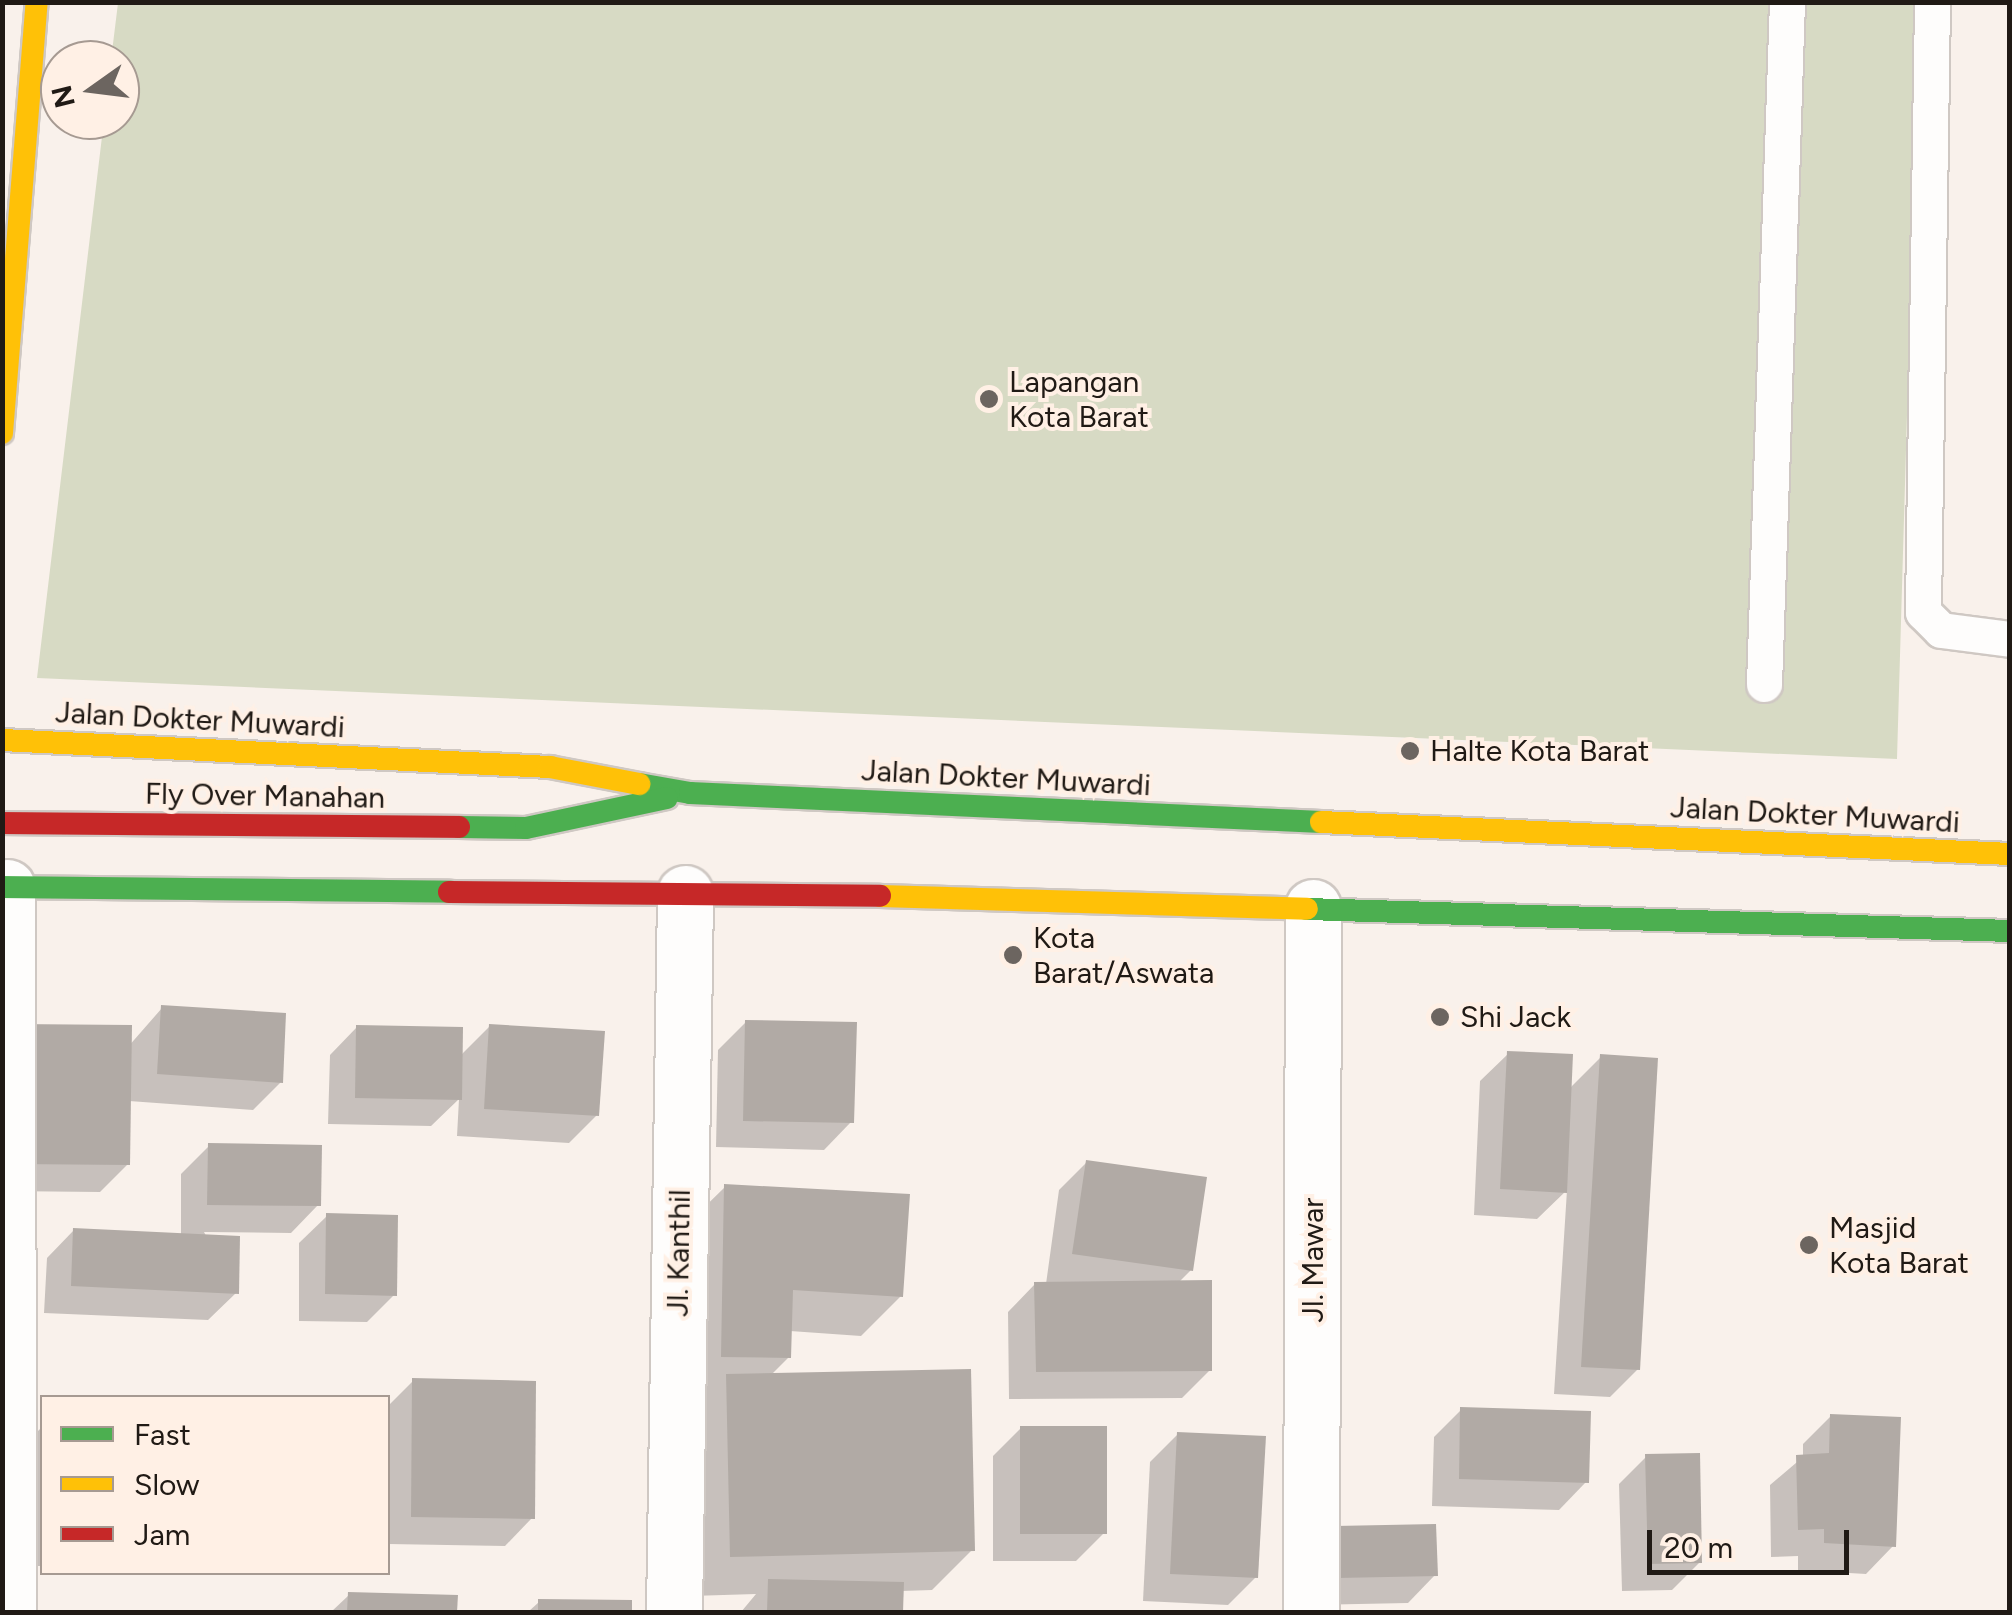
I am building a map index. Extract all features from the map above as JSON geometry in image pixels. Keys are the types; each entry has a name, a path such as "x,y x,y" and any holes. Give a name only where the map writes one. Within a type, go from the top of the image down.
{"main road":[{"path":"2,434 14,77 37,2"},
{"name":"Jalan Dokter Muwardi","path":"2,740 550,767 690,793 2010,854"},
{"path":"520,828 690,793"},
{"name":"Fly Over Manahan","path":"2,823 520,828"},
{"path":"520,828 558,844"},
{"path":"606,869 669,894"},
{"path":"5,887 669,894 1312,907 2010,931"}],"street":[{"path":"5,887 8,1612"},
{"name":"Jl. Kanthil","path":"669,894 674,1612"},
{"name":"Jl. Mawar","path":"1312,907 1312,1612"}],"lane":[{"path":"1764,684 1786,2"},
{"path":"1932,2 1924,612 1940,630 2010,640"}],"green space":[{"name":"Lapangan Kota Barat","path":"118,3 1919,3 1897,759 37,678 102,140 140,140 140,40 113,40"}],"building":[{"path":"161,1005 286,1013 283,1083 157,1074"},
{"path":"745,1020 857,1022 854,1123 743,1121"},
{"path":"14,1024 132,1025 130,1165 14,1164"},
{"path":"489,1024 605,1031 599,1116 484,1109"},
{"path":"356,1025 463,1027 462,1100 355,1098"},
{"path":"1507,1051 1573,1054 1567,1193 1500,1189"},
{"path":"1600,1054 1658,1058 1640,1370 1581,1367"},
{"path":"208,1143 322,1145 321,1206 207,1205"},
{"path":"1086,1160 1207,1177 1193,1271 1072,1254"},
{"path":"724,1184 910,1194 903,1297 793,1290 791,1358 721,1357"},
{"path":"326,1213 398,1215 397,1296 325,1294"},
{"path":"73,1228 240,1236 239,1294 71,1286"},
{"path":"1212,1280 1212,1371 1036,1372 1034,1282"},
{"path":"971,1369 975,1551 730,1557 726,1374"},
{"path":"412,1378 536,1381 535,1519 411,1517"},
{"path":"1460,1407 1591,1411 1589,1483 1459,1479"},
{"path":"1830,1414 1901,1417 1896,1547 1824,1543 1824,1529 1798,1530 1796,1455 1829,1453"},
{"path":"1020,1426 1107,1426 1107,1534 1020,1534"},
{"path":"1177,1432 1266,1436 1258,1578 1170,1574"},
{"path":"1700,1453 1702,1563 1648,1564 1645,1454"},
{"path":"1436,1524 1438,1576 1337,1578 1335,1526"},
{"path":"768,1579 904,1582 903,1612 767,1612"},
{"path":"348,1592 458,1595 457,1612 347,1612"},
{"path":"538,1599 632,1600 632,1612 538,1612"}],"traffic: fast":[{"path":"639,784 690,793 1321,822"},
{"path":"459,827 526,828 667,798"},
{"path":"2,887 449,892"},
{"path":"1307,909 2010,931"}],"traffic: slow":[{"path":"2,433 37,2"},
{"path":"2,740 550,767 639,784"},
{"path":"1321,822 2010,854"},
{"path":"880,896 1307,909"}],"traffic: jam":[{"path":"2,823 459,827"},
{"path":"449,892 880,896"}],"place":[{"name":"Lapangan Kota Barat","path":"989,399"},
{"name":"Halte Kota Barat","path":"1410,751"},
{"name":"Kota Barat/Aswata","path":"1013,955"},
{"name":"Shi Jack","path":"1440,1017"},
{"name":"Masjid Kota Barat","path":"1809,1245"}]}
